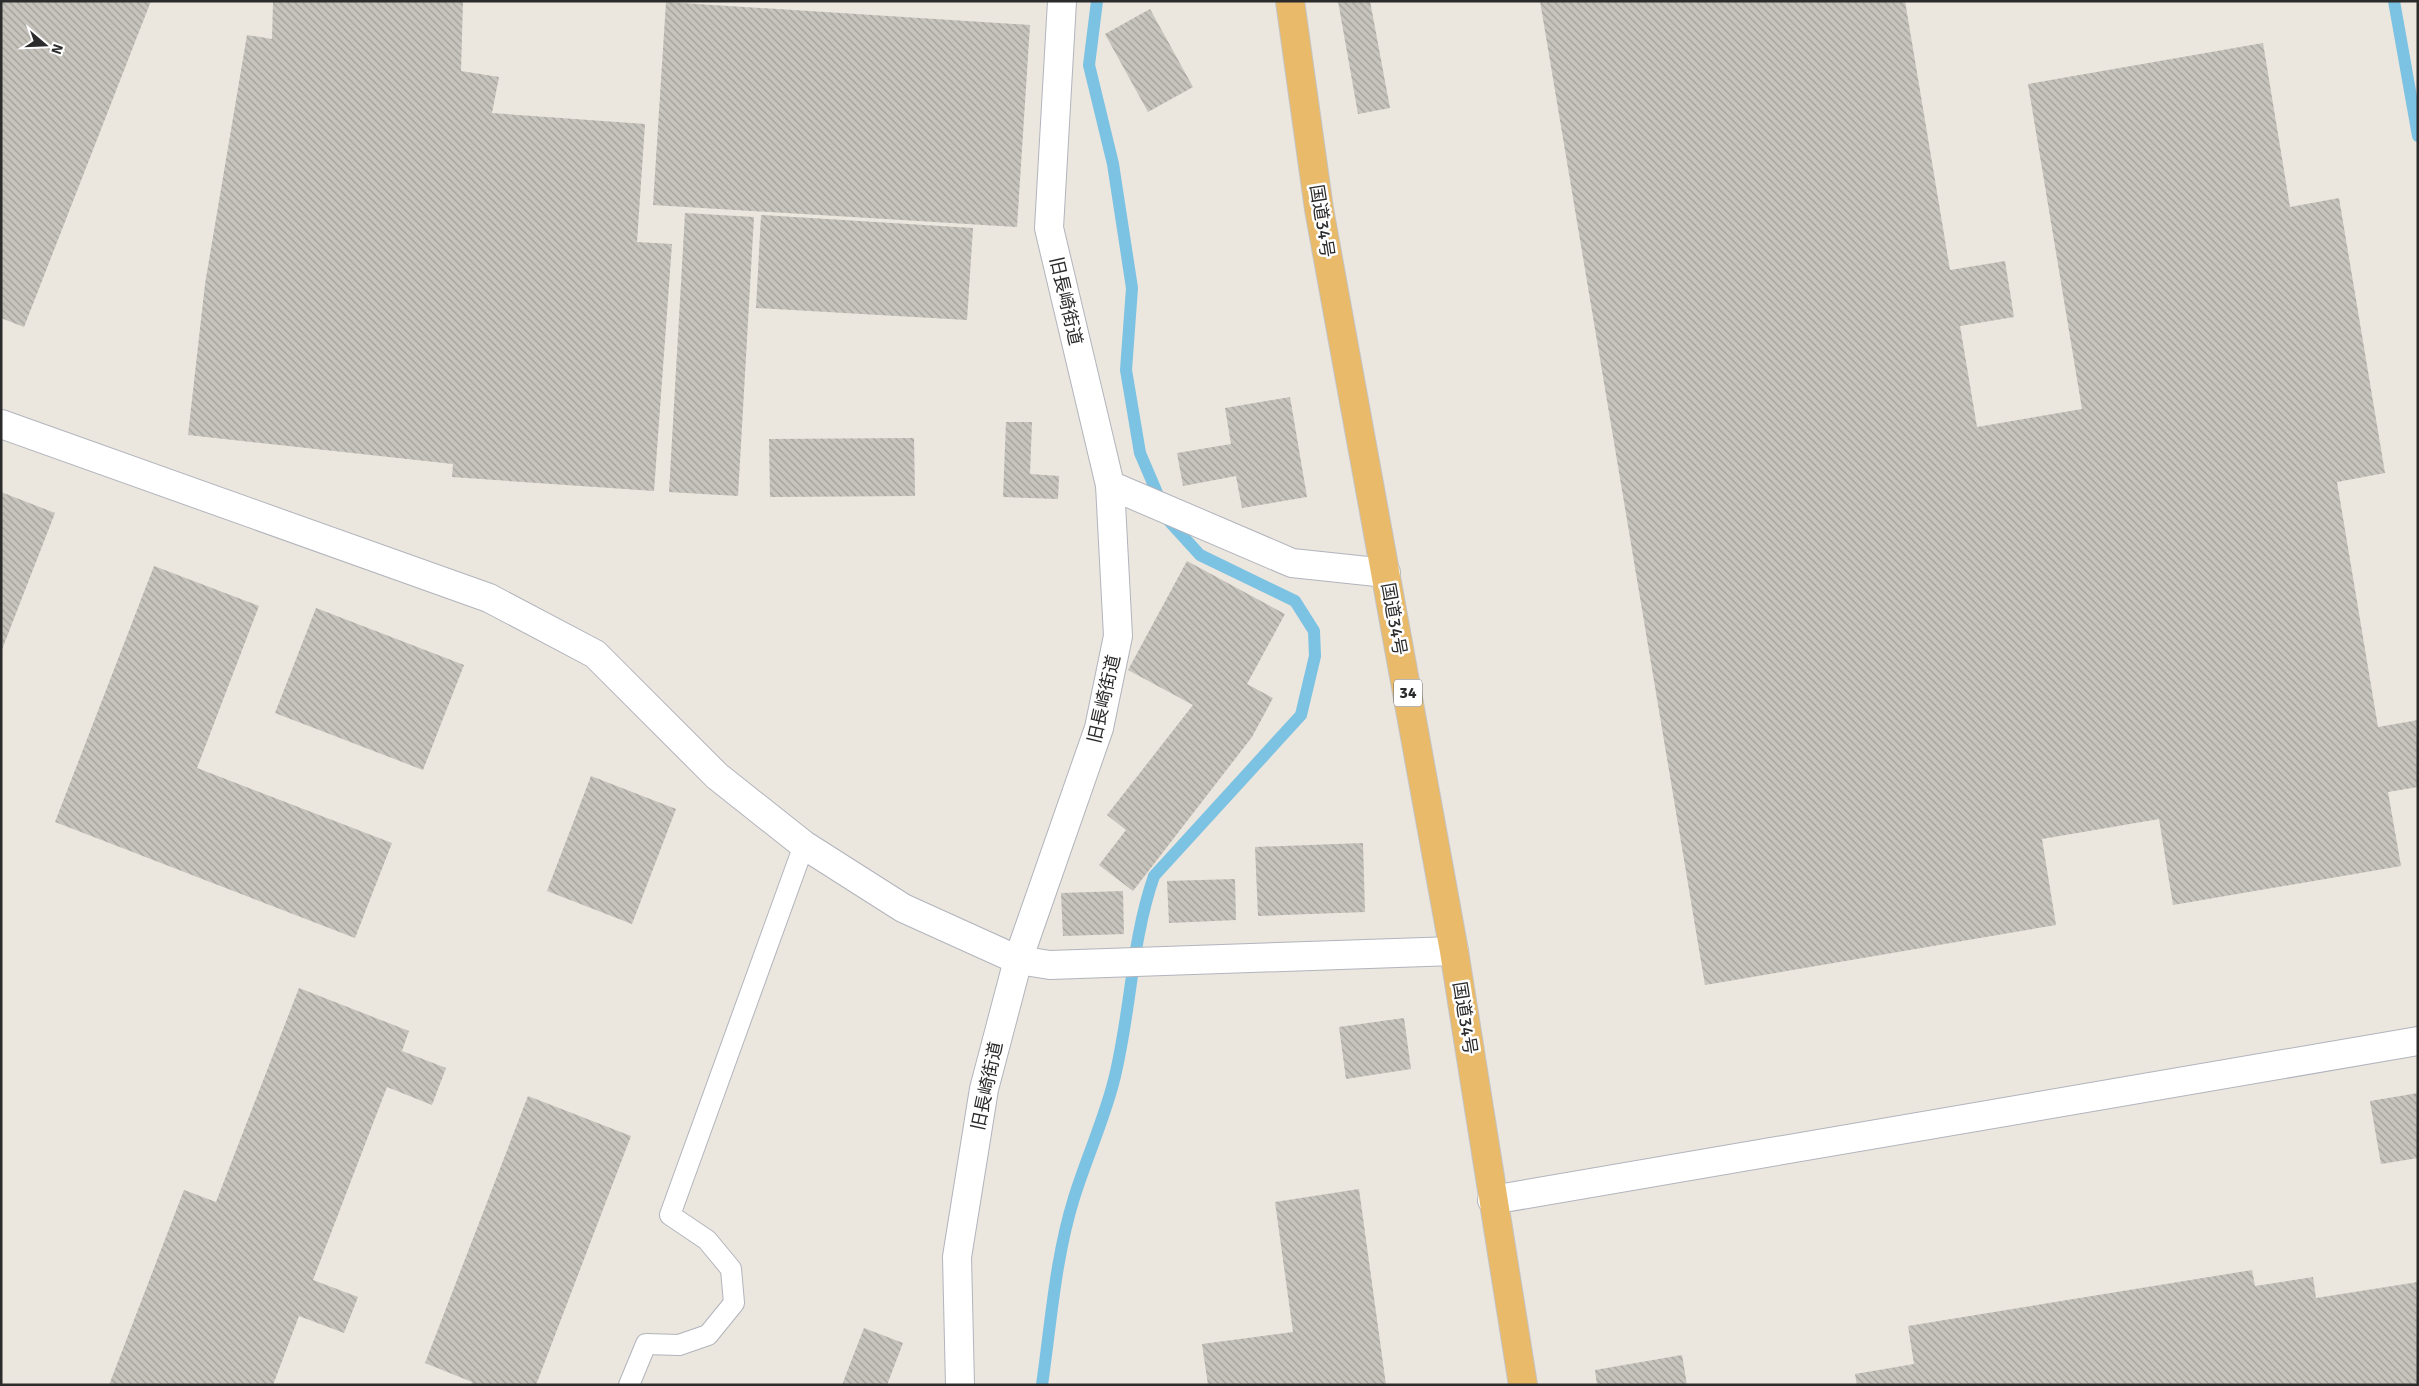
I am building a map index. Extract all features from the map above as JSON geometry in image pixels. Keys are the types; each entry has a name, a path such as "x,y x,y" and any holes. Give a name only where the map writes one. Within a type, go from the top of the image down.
{"highway":[{"name":"国道34号","path":"1290,1 1319,209 1454,951 1492,1200 1523,1385"}],"street":[{"name":"旧長崎街道","path":"960,1385 957,1257 984,1089 1018,960 1100,728 1118,636 1110,485 1049,228 1062,1"},
{"path":"1,424 489,598 595,654 717,776 804,845 903,908 1018,960 1050,965 1454,951"},
{"path":"1110,485 1292,563 1386,573"},
{"path":"1492,1200 2418,1041"}],"lane":[{"path":"629,1385 646,1344 678,1345 708,1336 734,1303 731,1269 707,1240 670,1215 804,845"}],"building":[{"path":"1,1 151,1 24,327 1,318"},
{"path":"273,1 463,1 461,71 499,77 492,113 645,124 637,242 672,244 654,491 452,477 453,464 188,435 205,284 247,35 272,39"},
{"path":"1338,1 1370,1 1390,108 1358,114"},
{"path":"1540,1 1905,1 1950,270 2005,261 2014,317 1960,326 1977,427 2082,409 2028,84 2263,43 2290,207 2339,198 2385,473 2337,482 2378,727 2418,720 2418,787 2388,792 2401,866 2173,905 2159,819 2042,839 2056,925 1705,985"},
{"path":"666,2 1030,25 1017,227 653,205"},
{"path":"1150,9 1193,87 1148,112 1105,34"},
{"path":"685,213 754,217 738,496 669,492"},
{"path":"761,215 973,228 967,320 756,308"},
{"path":"1290,397 1307,497 1242,508 1236,476 1183,486 1177,453 1231,444 1225,408"},
{"path":"1006,422 1032,422 1030,474 1059,476 1058,499 1003,497"},
{"path":"914,438 915,496 770,497 769,439"},
{"path":"1,492 55,513 1,652"},
{"path":"1187,561 1285,614 1247,684 1273,698 1252,737 1133,891 1099,865 1126,830 1107,815 1193,705 1128,670"},
{"path":"154,566 259,606 197,768 392,843 355,938 55,822"},
{"path":"316,608 464,665 423,770 275,713"},
{"path":"591,776 676,809 632,924 547,891"},
{"path":"1363,843 1365,912 1258,916 1255,847"},
{"path":"1235,879 1236,920 1169,923 1167,881"},
{"path":"1123,891 1124,934 1063,936 1061,893"},
{"path":"299,988 409,1031 402,1051 446,1068 432,1105 387,1087 313,1280 358,1297 344,1333 299,1316 273,1385 109,1385 184,1190 216,1202"},
{"path":"1404,1018 1411,1069 1346,1079 1339,1027"},
{"path":"2418,1093 2418,1158 2381,1164 2370,1101"},
{"path":"528,1096 631,1136 536,1385 471,1385 472,1382 425,1363"},
{"path":"1359,1189 1386,1385 1208,1385 1202,1344 1293,1332 1275,1202"},
{"path":"2252,1270 2255,1286 2313,1277 2316,1298 2418,1282 2418,1385 1857,1385 1855,1374 1914,1364 1908,1326"},
{"path":"864,1328 903,1343 887,1385 842,1385"},
{"path":"1682,1355 1687,1385 1597,1385 1595,1370"}],"waterway":[{"path":"1042,1385 1062,1244 1074,1198 1114,1080 1120,1055 1140,926 1154,876 1301,715 1315,656 1314,631 1295,601 1200,555 1169,521 1140,453 1126,370 1132,288 1113,164 1089,65 1097,1"},
{"path":"2394,1 2418,136"}]}
